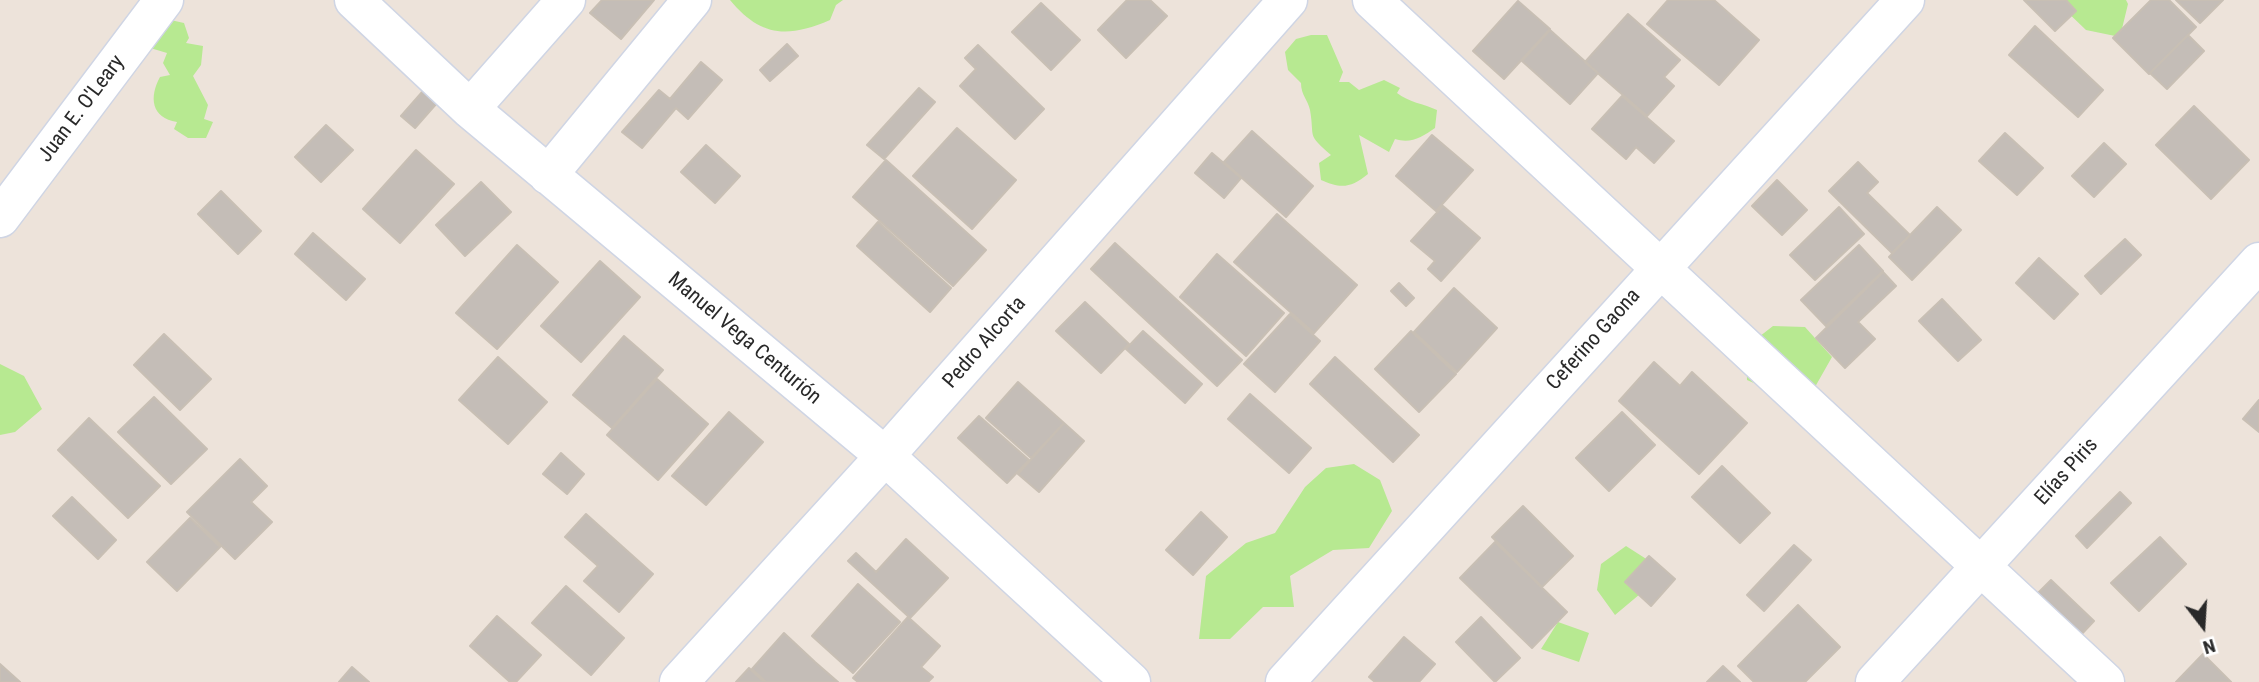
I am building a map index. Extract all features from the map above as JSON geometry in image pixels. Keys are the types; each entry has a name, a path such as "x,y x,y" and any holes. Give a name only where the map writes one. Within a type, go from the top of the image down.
{"street":[{"name":"Juan E. O'Leary","path":"0,218 163,0"},
{"name":"Manuel Vega Centurión","path":"354,0 470,109 885,456 1131,682"},
{"path":"470,109 566,0"},
{"path":"548,175 692,0"},
{"name":"Pedro Alcorta","path":"679,682 885,456 1288,0"},
{"path":"1372,0 2105,682"},
{"name":"Ceferino Gaona","path":"1285,682 1905,0"},
{"name":"Elías Piris","path":"1875,682 2259,262"}],"green space":[{"path":"730,0 843,0 836,5 830,20 787,32 775,31 752,21"},
{"path":"2066,0 2126,0 2128,4 2120,37 2086,30 2061,6"},
{"path":"157,17 184,23 189,38 186,43 203,46 201,65 193,76 208,105 204,119 213,122 206,138 188,138 174,129 177,122 168,120 157,111 154,92 160,77 170,75 163,63 167,53 147,47"},
{"path":"1327,35 1343,72 1339,82 1349,82 1359,90 1384,80 1400,88 1397,93 1401,96 1437,110 1435,128 1411,140 1395,139 1389,152 1359,135 1368,174 1346,186 1321,180 1319,163 1331,155 1313,135 1309,106 1301,83 1288,70 1285,52 1296,39"},
{"path":"1773,326 1805,327 1832,357 1815,387 1779,394 1747,380 1746,347"},
{"path":"0,364 24,376 42,409 15,432 0,435"},
{"path":"1354,464 1380,480 1392,511 1369,548 1333,550 1290,576 1294,607 1263,607 1230,639 1199,639 1206,576 1246,543 1275,533 1305,487 1326,468"},
{"path":"1626,546 1651,562 1640,594 1615,615 1597,590 1601,564"},
{"path":"1558,622 1589,633 1579,662 1541,649"}],"building":[{"path":"602,0 654,0 621,39 590,13"},
{"path":"1127,0 1150,0 1167,16 1126,58 1098,30"},
{"path":"1668,0 1714,0 1759,40 1719,85 1647,24"},
{"path":"2024,0 2066,0 2076,11 2055,31"},
{"path":"2151,0 2169,0 2196,27 2149,74 2113,38"},
{"path":"2176,0 2223,0 2200,23"},
{"path":"1518,1 1550,29 1504,79 1473,51"},
{"path":"1041,3 1080,40 1051,70 1012,32"},
{"path":"1628,14 1680,60 1664,77 1674,86 1647,116 1585,62"},
{"path":"2035,26 2103,90 2078,117 2009,55"},
{"path":"1550,30 1598,73 1570,104 1522,61"},
{"path":"2188,35 2204,51 2167,89 2150,73"},
{"path":"787,44 798,56 770,81 760,70"},
{"path":"978,45 1044,109 1015,139 960,86 976,69 965,58"},
{"path":"701,62 722,80 688,119 676,108 642,148 622,132 659,90 670,99"},
{"path":"919,88 935,102 884,159 867,145"},
{"path":"423,91 437,103 415,128 401,116"},
{"path":"1622,96 1674,141 1654,163 1636,147 1626,159 1592,129"},
{"path":"2194,106 2249,160 2211,199 2156,145"},
{"path":"326,125 353,150 321,182 295,157"},
{"path":"957,128 1016,180 972,229 913,176"},
{"path":"1252,131 1313,186 1286,217 1224,162"},
{"path":"2005,133 2043,168 2017,195 1979,161"},
{"path":"1432,135 1473,170 1436,211 1396,176"},
{"path":"2104,143 2126,164 2094,197 2072,176"},
{"path":"706,145 740,176 715,203 681,172"},
{"path":"416,150 454,184 400,243 363,209"},
{"path":"1212,153 1241,178 1224,198 1195,173"},
{"path":"886,160 986,250 953,286 853,197"},
{"path":"1858,162 1878,182 1867,193 1910,235 1892,253 1829,191"},
{"path":"1777,180 1807,210 1782,235 1752,206"},
{"path":"481,182 511,212 465,256 436,225"},
{"path":"221,191 261,231 238,254 198,214"},
{"path":"1443,206 1480,238 1441,281 1428,269 1435,261 1411,241"},
{"path":"1839,207 1864,234 1815,280 1790,255"},
{"path":"1937,207 1961,230 1912,280 1889,257"},
{"path":"1277,214 1357,285 1314,333 1234,262"},
{"path":"878,222 951,288 930,312 857,246"},
{"path":"313,233 365,279 346,300 295,254"},
{"path":"2125,239 2141,255 2101,294 2085,276"},
{"path":"1115,243 1242,360 1217,386 1091,269"},
{"path":"517,245 558,282 497,349 456,313"},
{"path":"1859,245 1883,271 1826,326 1801,300"},
{"path":"1217,254 1284,313 1246,356 1180,297"},
{"path":"2039,258 2078,294 2054,319 2016,283"},
{"path":"600,261 640,297 581,362 541,326"},
{"path":"1883,272 1896,286 1858,322 1875,339 1845,368 1816,338"},
{"path":"1399,283 1414,298 1406,306 1391,291"},
{"path":"1454,288 1497,328 1457,372 1414,332"},
{"path":"1942,299 1981,340 1958,361 1919,321"},
{"path":"1085,302 1129,344 1101,373 1056,331"},
{"path":"1290,314 1320,341 1275,392 1244,364"},
{"path":"1143,331 1202,384 1185,403 1126,349"},
{"path":"1411,331 1456,374 1419,412 1375,369"},
{"path":"164,334 211,379 180,410 134,365"},
{"path":"624,336 663,370 612,428 573,395"},
{"path":"498,357 547,402 508,444 459,400"},
{"path":"1335,357 1419,435 1393,462 1310,384"},
{"path":"1654,362 1680,386 1692,372 1747,423 1699,474 1619,401"},
{"path":"657,379 708,424 658,480 607,435"},
{"path":"1018,382 1064,423 1031,458 986,418"},
{"path":"1250,394 1311,448 1289,473 1228,419"},
{"path":"154,397 207,449 171,484 118,432"},
{"path":"2259,400 2259,432 2243,419"},
{"path":"729,412 763,442 706,505 672,476"},
{"path":"1622,412 1655,445 1609,491 1576,458"},
{"path":"979,416 1029,460 1007,483 958,438"},
{"path":"89,418 160,486 128,518 58,450"},
{"path":"1064,423 1084,441 1039,492 1018,474"},
{"path":"561,453 584,474 567,494 543,474"},
{"path":"240,459 267,486 251,502 272,522 235,559 187,512"},
{"path":"1722,466 1770,513 1740,543 1692,497"},
{"path":"2120,492 2131,503 2087,548 2076,536"},
{"path":"72,497 116,540 98,559 53,516"},
{"path":"1523,506 1573,556 1542,587 1492,537"},
{"path":"1201,512 1227,537 1193,575 1166,550"},
{"path":"586,514 653,574 619,612 584,581 598,566 565,537"},
{"path":"190,518 220,547 177,591 147,562"},
{"path":"2160,537 2186,564 2139,611 2111,583"},
{"path":"906,539 948,578 910,618 848,561 856,553 876,572"},
{"path":"1495,542 1567,612 1532,648 1460,578"},
{"path":"1794,545 1811,560 1764,611 1747,595"},
{"path":"1649,556 1675,579 1651,606 1625,582"},
{"path":"2051,580 2094,621 2078,638 2035,596"},
{"path":"858,584 900,622 853,673 812,636"},
{"path":"566,586 624,638 591,675 532,623"},
{"path":"1798,605 1840,647 1805,682 1754,682 1738,666"},
{"path":"497,616 541,655 516,682 510,682 470,646"},
{"path":"908,617 940,646 921,667 933,677 928,682 858,682 853,678"},
{"path":"1481,617 1520,658 1495,682 1456,642"},
{"path":"784,633 838,682 766,682 752,669"},
{"path":"1404,637 1435,664 1419,682 1375,682 1369,677"},
{"path":"2203,654 2231,682 2176,682"},
{"path":"0,664 20,682 0,682"},
{"path":"1723,666 1740,682 1707,682"},
{"path":"352,667 369,682 339,682"},
{"path":"749,668 764,682 736,682"}]}
